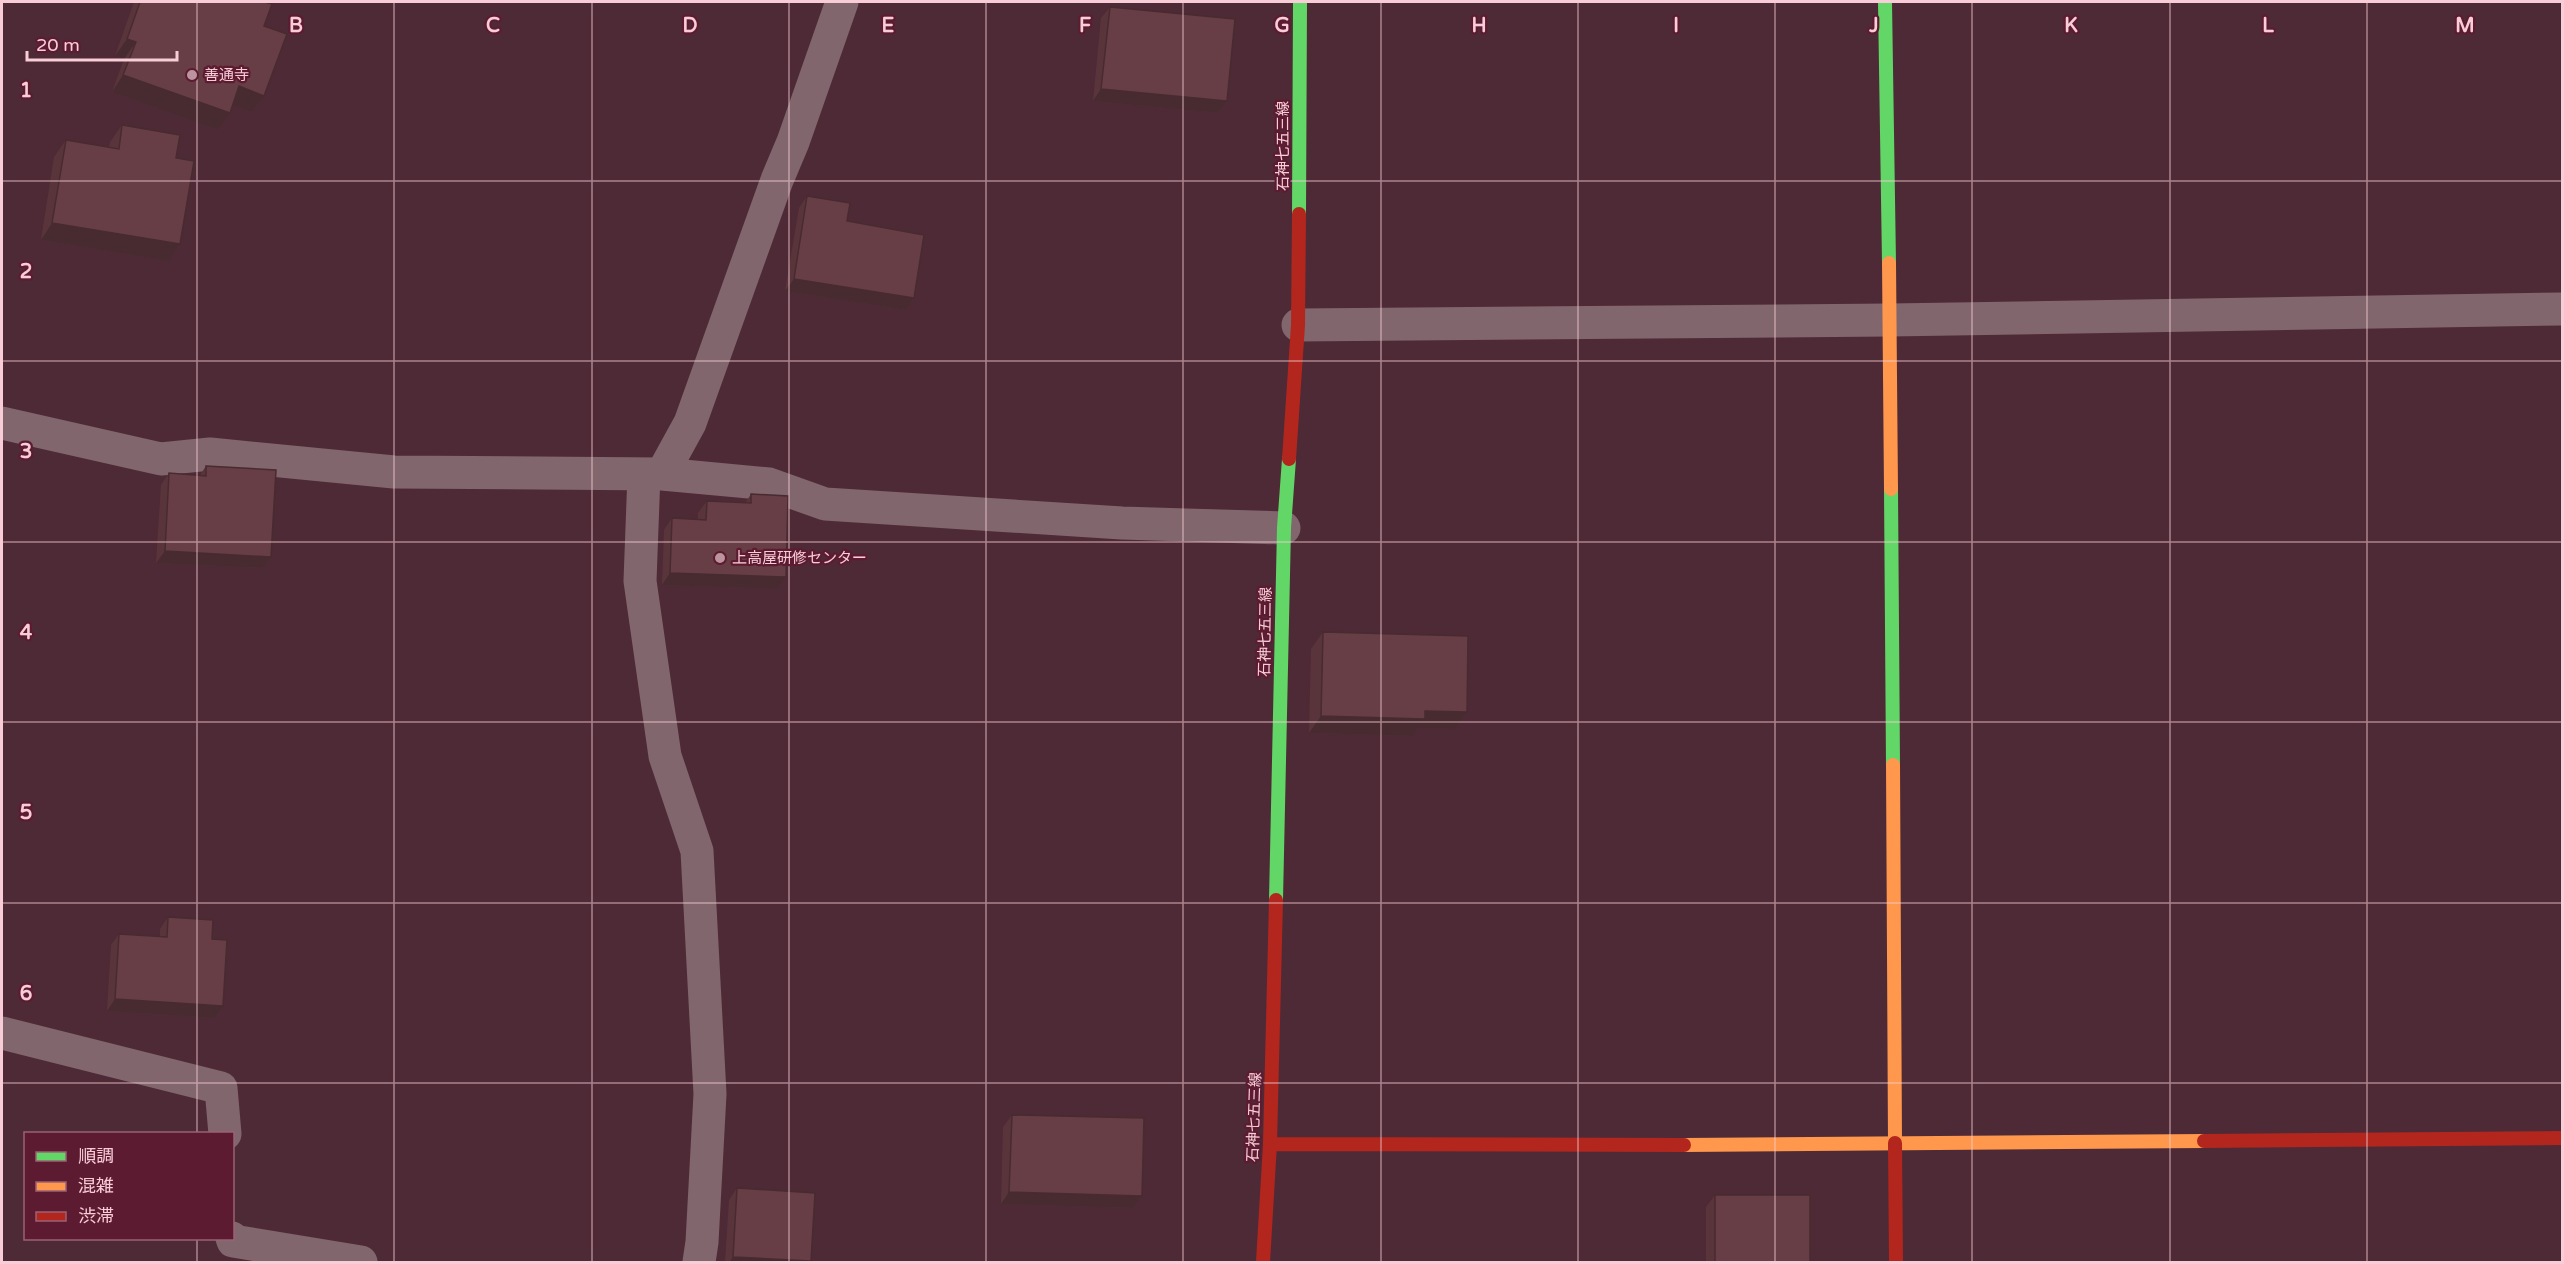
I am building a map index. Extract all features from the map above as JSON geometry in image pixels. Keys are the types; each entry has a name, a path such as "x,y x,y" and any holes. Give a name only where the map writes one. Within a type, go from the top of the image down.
{"street":[{"path":"699,1263 710,1094 697,850 665,756 640,581 653,474 690,423 842,2"},
{"name":"石神七五三線","path":"1263,1263 1270,1144 1284,528 1298,325 1300,2"},
{"path":"1885,2 1890,320 1896,1263"},
{"path":"1298,325 1890,320 2562,309"},
{"path":"2,423 161,459 210,454 394,472 653,474 769,484 825,504 1122,524 1284,528"},
{"path":"2,1033 221,1088 225,1132"},
{"path":"1270,1144 1895,1143 2562,1138"},
{"path":"233,1240 361,1263"}],"building":[{"name":"善通寺","path":"140,2 265,2 272,4 264,26 287,34 264,96 239,86 230,113 123,75 136,42 127,39"},
{"path":"1110,7 1235,19 1227,101 1101,89"},
{"path":"122,125 180,135 176,158 194,161 180,244 52,223 66,140 119,149"},
{"path":"807,196 850,203 847,221 924,235 914,298 794,279"},
{"path":"206,466 276,470 271,557 165,551 169,473 206,476"},
{"name":"上高屋研修センター","path":"751,494 788,496 786,577 670,573 672,518 706,520 707,501 751,503"},
{"path":"1323,632 1468,636 1467,712 1425,711 1425,719 1321,716"},
{"path":"168,917 213,920 212,939 227,940 223,1006 115,999 119,934 167,937"},
{"path":"1012,1115 1144,1118 1142,1196 1009,1192"},
{"path":"737,1188 815,1193 811,1261 733,1257"},
{"path":"1715,1195 1810,1195 1810,1263 1715,1263"}],"traffic: fast":[{"path":"1299,214 1300,2"},
{"path":"1885,2 1889,263"},
{"path":"1276,900 1284,528 1289,459"},
{"path":"1891,489 1893,765"}],"traffic: slow":[{"path":"1889,263 1891,489"},
{"path":"1893,765 1895,1143"},
{"path":"1684,1145 2204,1141"}],"traffic: jam":[{"path":"1289,459 1298,325 1299,214"},
{"path":"1263,1262 1270,1144 1276,900"},
{"path":"2204,1141 2562,1138"},
{"path":"1895,1143 1896,1262"},
{"path":"1270,1144 1684,1145"}],"place":[{"name":"善通寺","path":"192,75"},
{"name":"上高屋研修センター","path":"720,558"}]}
